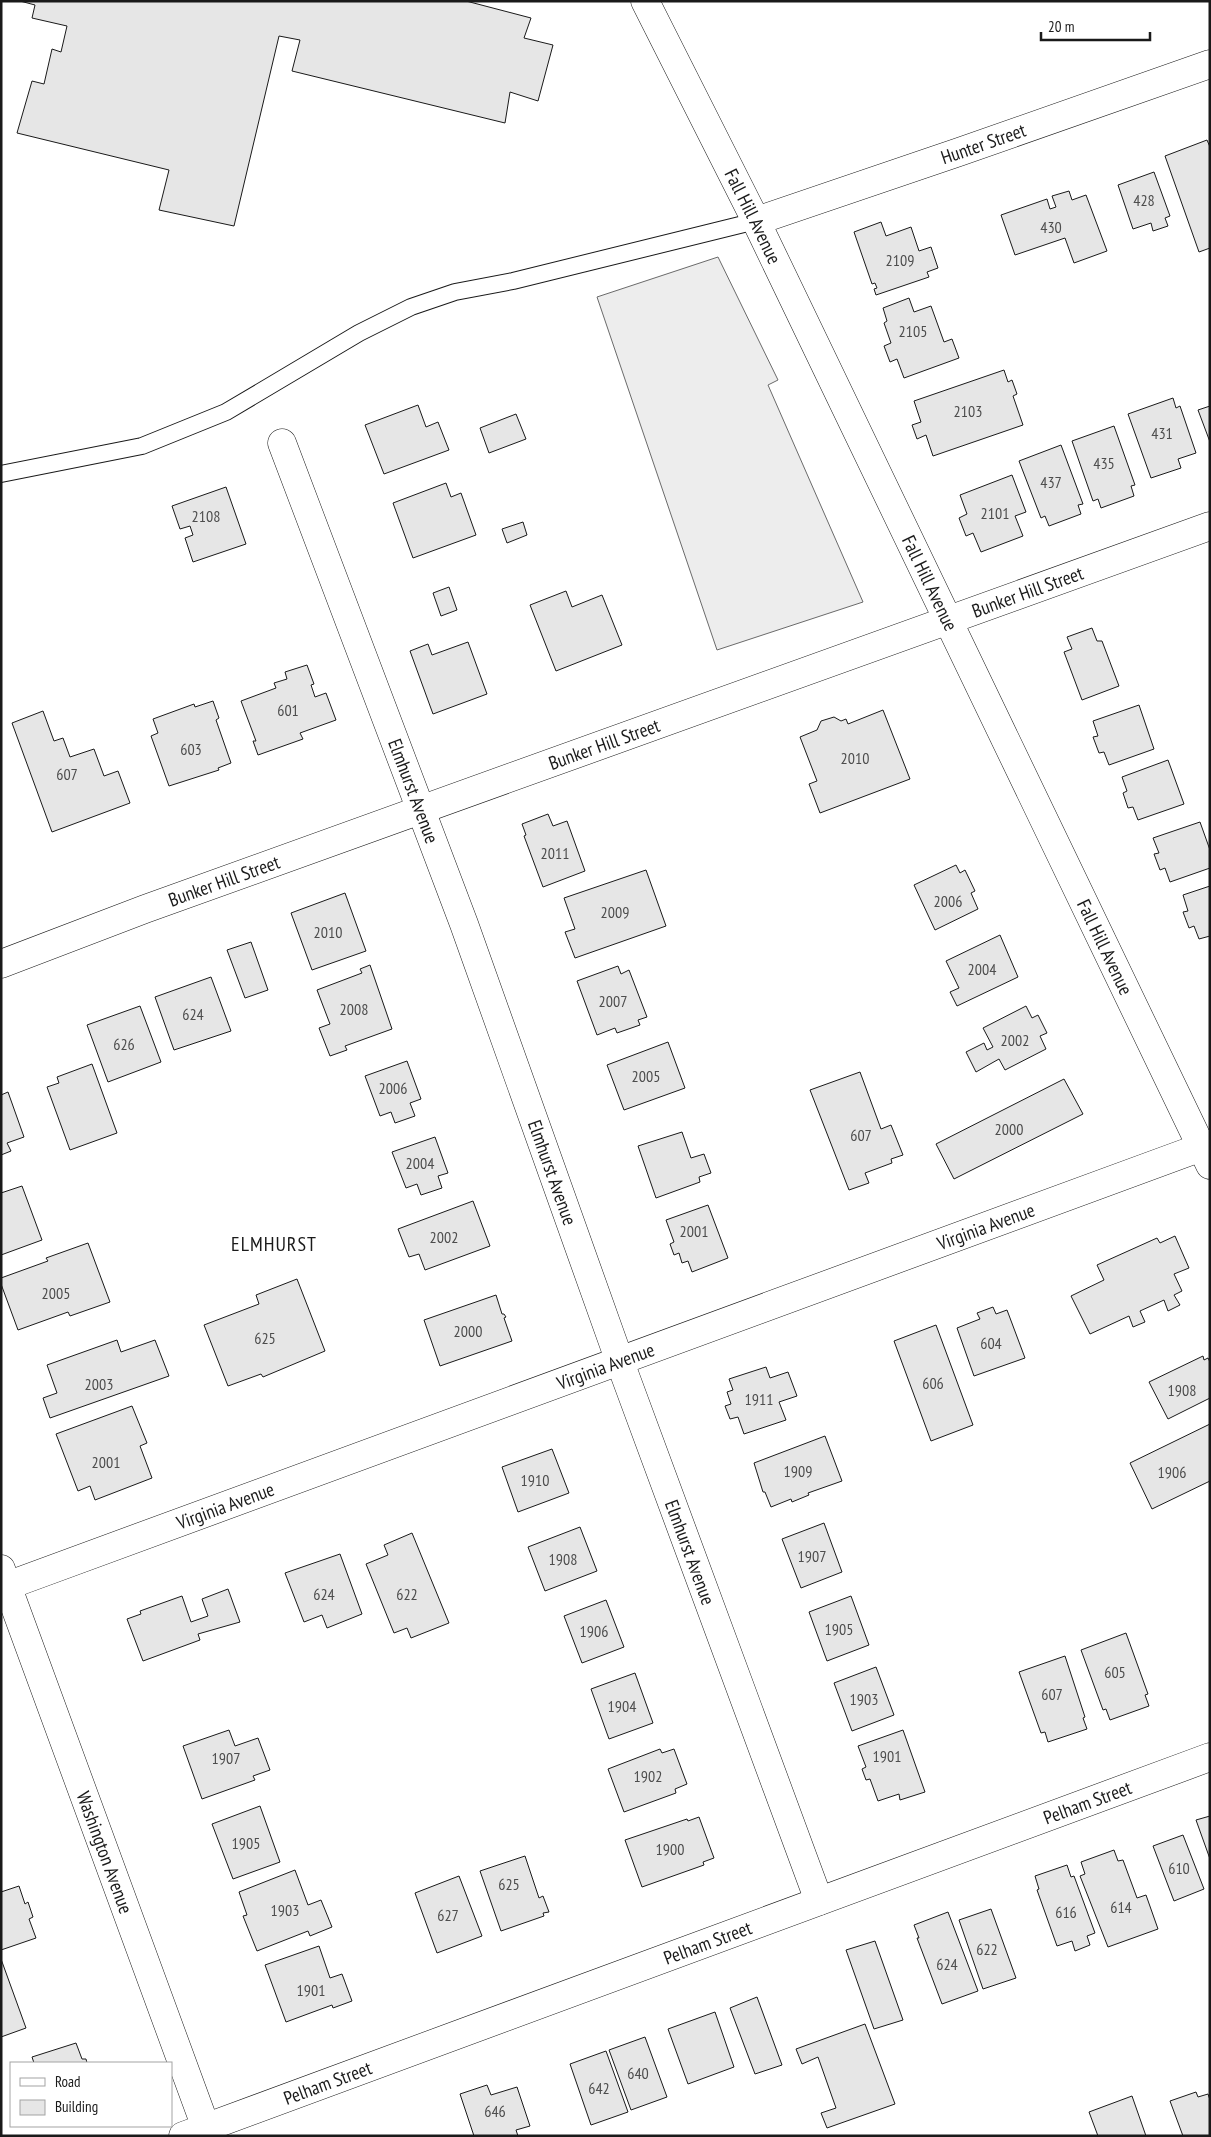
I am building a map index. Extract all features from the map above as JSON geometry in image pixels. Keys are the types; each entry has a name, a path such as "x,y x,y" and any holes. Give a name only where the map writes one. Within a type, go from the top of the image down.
{"street":[{"name":"Fall Hill Avenue","path":"645,1 756,221 1207,1152"},
{"name":"Hunter Street","path":"756,221 1210,64"},
{"name":"Elmhurst Avenue","path":"282,443 464,924 620,1362 819,1901"},
{"name":"Bunker Hill Street","path":"1,964 145,909 1210,526"},
{"name":"Virginia Avenue","path":"3,1581 1207,1152"},
{"name":"Washington Avenue","path":"3,1581 199,2133"},
{"name":"Pelham Street","path":"199,2133 1210,1757"}],"lane":[{"path":"1,474 142,446 167,436 226,412 359,333 411,307 455,292 513,281 756,221"}],"shaded area":[{"path":"718,257 778,380 768,385 863,602 717,650 597,297"}],"building":[{"path":"20,1 466,1 531,18 524,38 553,45 538,101 510,92 505,123 292,71 300,40 279,36 234,226 159,210 169,170 17,133 32,81 44,84 52,49 61,52 67,26 32,18 35,5"},
{"path":"1207,140 1210,147 1210,248 1199,252 1165,156"},
{"path":"1154,172 1170,216 1165,218 1168,226 1153,231 1151,223 1133,229 1118,185"},
{"path":"1069,191 1072,200 1086,195 1107,251 1074,263 1065,238 1015,255 1001,215 1047,199 1050,209 1056,207 1052,196"},
{"path":"881,222 886,236 911,227 919,251 931,247 938,268 927,272 929,277 876,295 874,289 877,288 875,283 872,284 854,232"},
{"path":"909,298 914,312 931,306 944,342 952,339 959,358 904,378 897,359 890,362 884,346 891,343 884,323 887,321 883,308"},
{"path":"1004,370 1008,382 1012,380 1017,394 1013,396 1023,425 933,456 926,435 917,439 912,425 921,422 914,401"},
{"path":"1173,398 1176,408 1180,406 1196,453 1178,459 1181,468 1151,478 1128,414"},
{"path":"418,405 426,427 438,422 449,450 384,474 365,425"},
{"path":"1210,406 1210,442 1198,410"},
{"path":"516,414 526,439 489,453 480,428"},
{"path":"1114,426 1135,485 1131,486 1134,496 1101,508 1098,499 1093,501 1072,441"},
{"path":"1061,445 1083,504 1078,505 1081,514 1049,526 1045,516 1041,518 1019,461"},
{"path":"1012,475 1026,512 1015,516 1023,536 981,552 973,533 966,536 959,518 967,514 960,495"},
{"path":"446,483 451,497 461,493 476,535 413,558 393,503"},
{"path":"226,487 246,544 193,562 185,538 193,535 190,526 180,529 172,506"},
{"path":"523,522 527,535 507,543 502,529"},
{"path":"449,587 457,610 441,616 433,593"},
{"path":"566,591 572,607 602,595 622,645 556,671 530,605"},
{"path":"1092,628 1097,641 1102,641 1119,686 1082,700 1064,652 1072,649 1067,637"},
{"path":"468,642 487,694 433,714 410,651 428,644 432,655"},
{"path":"307,665 314,684 311,685 315,697 326,693 336,720 300,733 303,739 258,755 253,741 256,741 241,701 276,688 274,683 287,679 285,672"},
{"path":"213,701 219,718 216,720 231,763 218,768 219,770 169,786 151,736 158,733 153,719 194,704 195,707"},
{"path":"1139,705 1154,749 1109,765 1104,752 1099,753 1093,737 1098,736 1093,721"},
{"path":"883,710 910,779 820,813 809,784 817,781 800,737 817,730 821,721 834,717 841,721 846,719 848,724"},
{"path":"43,711 54,741 63,738 70,757 94,749 104,776 118,771 130,803 52,832 12,723"},
{"path":"1168,760 1184,804 1138,820 1133,807 1128,808 1123,793 1127,791 1122,777"},
{"path":"548,814 553,826 567,821 585,871 543,887 524,836 526,835 522,824"},
{"path":"1200,822 1210,850 1210,868 1170,882 1165,868 1160,870 1154,854 1159,853 1153,838"},
{"path":"956,865 960,873 965,870 975,891 971,893 978,909 935,930 914,885"},
{"path":"646,870 666,926 575,958 565,932 575,929 564,898"},
{"path":"1210,886 1210,936 1199,939 1194,926 1189,928 1183,912 1188,911 1183,895"},
{"path":"345,893 366,951 312,970 291,913"},
{"path":"1000,935 1018,977 957,1006 950,992 959,988 946,961"},
{"path":"251,942 268,990 245,998 227,950"},
{"path":"370,965 392,1029 345,1046 347,1050 330,1056 319,1028 330,1024 317,990 362,973 360,969"},
{"path":"618,966 621,974 629,970 647,1017 638,1020 640,1025 617,1033 615,1028 597,1035 577,981"},
{"path":"211,977 231,1031 174,1050 155,997"},
{"path":"140,1006 161,1062 108,1082 87,1025"},
{"path":"1026,1006 1032,1018 1038,1015 1047,1033 1040,1036 1046,1049 1005,1070 999,1059 976,1072 966,1052 984,1043 987,1050 993,1047 983,1028"},
{"path":"668,1042 685,1088 624,1110 607,1065"},
{"path":"407,1061 421,1099 410,1103 415,1116 395,1123 391,1112 380,1116 365,1076"},
{"path":"92,1064 117,1133 70,1150 47,1087 59,1083 57,1077"},
{"path":"860,1072 881,1129 891,1125 903,1155 891,1159 892,1163 865,1173 869,1183 849,1190 810,1090"},
{"path":"1064,1079 1083,1114 954,1179 936,1144"},
{"path":"8,1092 24,1137 7,1143 11,1151 1,1155 1,1095"},
{"path":"682,1132 691,1158 704,1154 711,1173 699,1177 700,1182 656,1198 638,1146"},
{"path":"435,1137 448,1173 438,1176 442,1188 421,1195 417,1184 406,1188 392,1152"},
{"path":"22,1186 42,1240 1,1255 1,1193"},
{"path":"473,1201 490,1246 425,1270 419,1254 409,1257 398,1229"},
{"path":"708,1205 728,1258 692,1272 688,1261 682,1263 679,1253 674,1255 670,1244 674,1242 666,1220"},
{"path":"1175,1236 1189,1268 1174,1274 1182,1291 1174,1295 1180,1305 1168,1311 1164,1300 1140,1311 1145,1322 1133,1327 1129,1316 1090,1334 1071,1296 1104,1280 1097,1265 1157,1238 1160,1243"},
{"path":"88,1243 110,1302 70,1316 68,1312 18,1330 1,1284 1,1278 48,1261 46,1258"},
{"path":"297,1279 325,1351 263,1377 261,1374 228,1386 204,1325 259,1304 256,1295"},
{"path":"496,1295 502,1314 506,1317 504,1318 512,1341 440,1366 424,1320"},
{"path":"993,1307 996,1314 1007,1310 1025,1358 974,1376 957,1328 980,1319 977,1313"},
{"path":"936,1325 973,1425 931,1441 894,1341"},
{"path":"117,1340 121,1352 155,1340 169,1376 50,1418 43,1398 57,1393 47,1365"},
{"path":"1203,1356 1204,1360 1208,1358 1210,1362 1210,1398 1168,1419 1149,1382"},
{"path":"766,1367 770,1378 788,1372 797,1396 779,1402 786,1420 744,1434 738,1417 730,1419 725,1406 731,1404 727,1392 733,1390 729,1379"},
{"path":"132,1406 147,1443 140,1446 152,1478 95,1500 90,1486 78,1491 56,1434"},
{"path":"1210,1424 1210,1481 1152,1509 1130,1463"},
{"path":"825,1436 842,1481 808,1493 809,1495 792,1502 791,1499 771,1507 765,1492 763,1492 754,1463"},
{"path":"552,1449 569,1493 518,1512 502,1467"},
{"path":"824,1523 842,1572 801,1588 782,1539"},
{"path":"580,1527 597,1571 545,1591 528,1547"},
{"path":"412,1533 449,1623 411,1638 407,1628 394,1633 366,1564 388,1555 384,1545"},
{"path":"340,1554 362,1614 327,1628 322,1615 304,1622 285,1573"},
{"path":"228,1589 240,1622 198,1634 200,1640 143,1661 127,1619 141,1614 140,1611 182,1596 191,1622 208,1616 202,1599"},
{"path":"851,1596 869,1645 827,1661 809,1612"},
{"path":"606,1600 624,1647 582,1663 564,1616"},
{"path":"1126,1633 1148,1694 1145,1695 1149,1706 1110,1720 1106,1709 1103,1710 1081,1650"},
{"path":"1065,1656 1085,1717 1083,1718 1087,1729 1048,1742 1045,1732 1041,1733 1019,1672"},
{"path":"876,1667 894,1715 852,1731 834,1683"},
{"path":"635,1673 653,1723 609,1739 591,1689"},
{"path":"229,1730 235,1746 258,1738 270,1770 253,1776 255,1780 202,1799 183,1746"},
{"path":"903,1730 925,1792 900,1800 899,1794 878,1801 870,1779 866,1780 862,1769 866,1767 858,1746"},
{"path":"660,1749 662,1753 674,1749 687,1784 675,1789 676,1793 624,1812 608,1769"},
{"path":"260,1806 280,1862 233,1879 212,1824"},
{"path":"1210,1816 1210,1859 1196,1820"},
{"path":"699,1817 714,1858 703,1862 704,1865 642,1887 625,1840 687,1819 688,1821"},
{"path":"1183,1835 1204,1889 1174,1901 1153,1846"},
{"path":"1114,1850 1118,1861 1123,1860 1137,1898 1146,1895 1158,1929 1108,1947 1080,1876 1085,1874 1081,1862"},
{"path":"525,1856 539,1898 543,1896 549,1912 543,1913 544,1916 501,1931 480,1871"},
{"path":"1067,1865 1071,1877 1074,1876 1095,1933 1087,1936 1090,1945 1075,1951 1072,1941 1057,1946 1037,1890 1039,1889 1035,1876"},
{"path":"295,1870 308,1905 321,1900 332,1927 310,1936 308,1931 257,1951 243,1916 247,1915 239,1892"},
{"path":"459,1876 482,1936 437,1953 415,1893"},
{"path":"19,1886 25,1904 28,1902 33,1917 29,1919 36,1938 1,1950 1,1892"},
{"path":"991,1909 1016,1978 983,1989 959,1920"},
{"path":"948,1912 978,1991 942,2004 917,1938 919,1938 914,1925"},
{"path":"875,1941 903,2020 874,2029 846,1950"},
{"path":"319,1946 330,1978 342,1974 352,2001 333,2008 332,2005 286,2022 265,1965"},
{"path":"1,1959 26,2028 1,2037"},
{"path":"757,1997 782,2065 755,2074 730,2008"},
{"path":"715,2012 734,2067 688,2084 668,2029"},
{"path":"865,2024 895,2104 827,2128 821,2113 836,2108 818,2057 802,2064 796,2049"},
{"path":"645,2037 667,2097 631,2110 609,2050"},
{"path":"76,2043 82,2059 86,2059 87,2062 34,2062 32,2057"},
{"path":"606,2051 628,2112 591,2125 570,2064"},
{"path":"487,2085 491,2095 517,2087 530,2126 516,2130 518,2136 474,2136 460,2094"},
{"path":"1196,2092 1198,2097 1208,2094 1210,2100 1210,2136 1183,2136 1170,2101"},
{"path":"1132,2096 1146,2136 1098,2136 1089,2112"}],"district":[{"name":"ELMHURST","path":"274,1244"}]}
